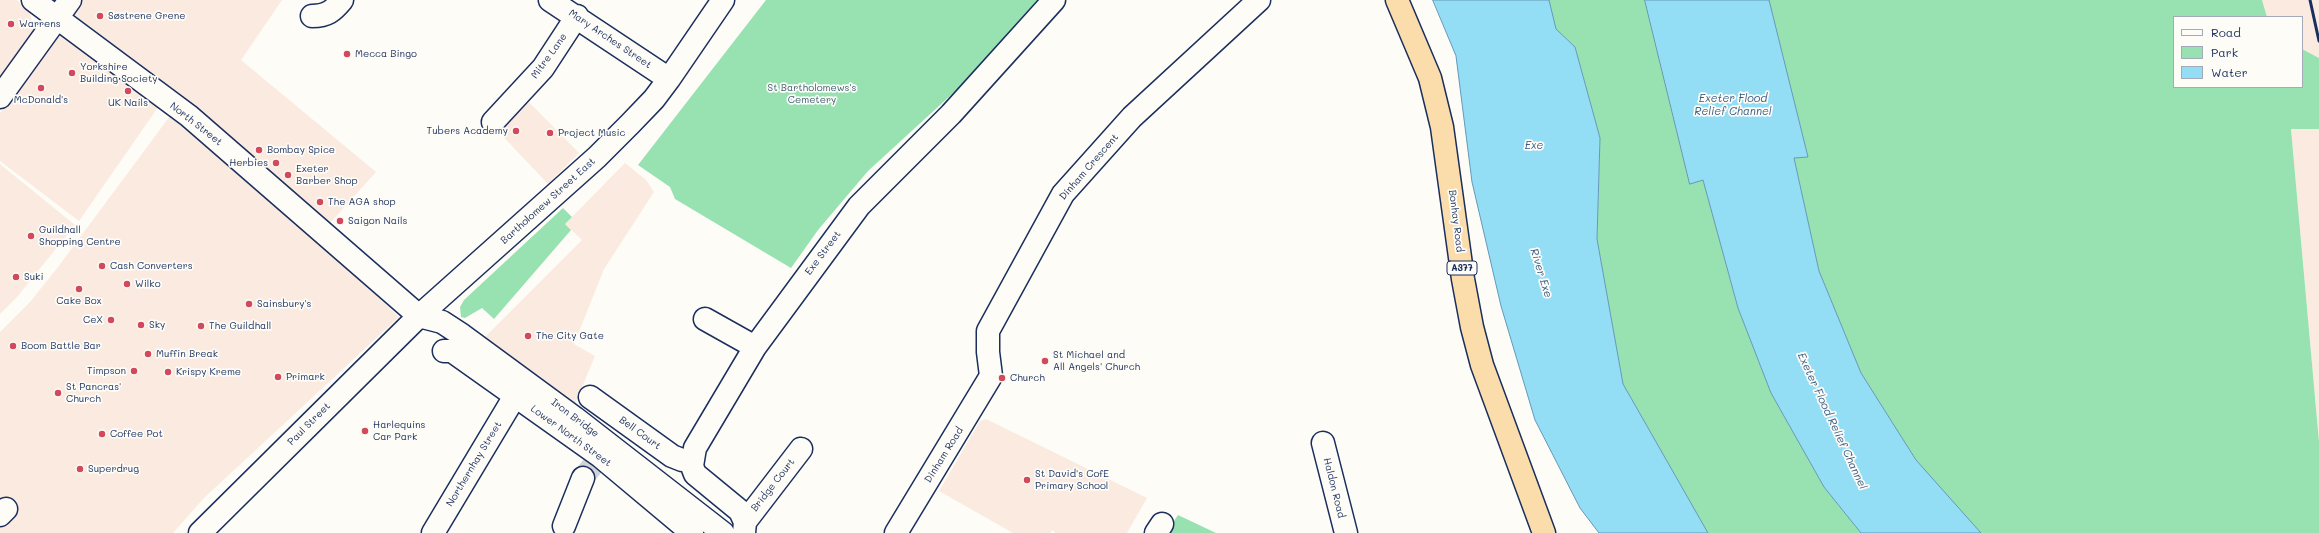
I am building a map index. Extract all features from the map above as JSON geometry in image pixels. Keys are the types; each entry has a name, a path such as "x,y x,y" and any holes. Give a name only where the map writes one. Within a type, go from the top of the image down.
{"highway":[{"name":"Bonhay Road","path":"1397,0 1430,78 1442,128 1463,279 1478,350 1544,533"}],"street":[{"name":"North Street","path":"34,0 56,18 189,116 419,316"},
{"path":"0,97 70,0"},
{"path":"312,16 323,16 334,10 342,0"},
{"name":"Mary Arches Street","path":"550,0 577,16 669,79"},
{"name":"Bartholomew Street East","path":"419,316 597,157 654,99 723,0"},
{"name":"Exe Street","path":"692,459 695,448 755,347 859,206 951,114 1054,0"},
{"name":"Dinham Crescent","path":"991,376 987,347 988,331 1063,194 1132,118 1259,0"},
{"name":"Mitre Lane","path":"495,113 543,68 577,16"},
{"name":"Iron Bridge","path":"419,316 442,322 462,335 578,420 723,533"},
{"name":"Paul Street","path":"200,533 419,316"},
{"path":"705,319 755,347"},
{"name":"Lower North Street","path":"444,351 452,351 515,396 592,466 692,533"},
{"name":"Dinham Road","path":"896,533 991,376"},
{"name":"Northernhay Street","path":"433,533 515,396"},
{"name":"Bell Court","path":"590,397 672,456 682,460 692,459"},
{"name":"Haldon Road","path":"1323,443 1346,533"},
{"name":"Bridge Court","path":"744,528 801,449"},
{"path":"692,459 695,474 740,511 744,528"},
{"path":"564,526 592,466"}],"shaded area":[{"path":"0,0 17,0 30,13 35,36 0,78"},
{"path":"81,0 282,0 241,60 376,172 330,223 156,81 66,19"},
{"path":"2262,0 2319,0 2319,58 2303,50 2303,16 2267,16"},
{"path":"61,31 161,103 79,221 0,161 0,113"},
{"path":"524,97 579,153 548,184 495,128"},
{"name":"Guildhall Shopping Centre","path":"173,112 289,213 399,317 204,498 173,533 0,533 0,332 30,302 58,267"},
{"path":"2291,129 2319,129 2319,442"},
{"path":"625,163 646,180 654,192 604,269 574,344 595,356 574,406 484,338 582,240 565,224"},
{"name":"Guildhall Shopping Centre","path":"0,164 75,225 17,297 0,314"},
{"name":"St David's CofE Primary School","path":"986,419 1147,498 1127,533 1056,533 1052,530 1050,533 1013,533 939,491 980,421"}],"green space":[{"name":"St Bartholomews's Cemetery","path":"766,0 1039,0 975,73 868,171 818,230 791,268 675,199 670,187 638,165"},
{"path":"1549,0 1645,0 1690,183 1703,180 1738,308 1771,393 1824,487 1861,533 1708,533 1623,384 1597,239 1600,138 1575,47 1556,29"},
{"path":"1769,0 2262,0 2267,16 2173,16 2173,88 2303,88 2303,50 2319,58 2319,129 2291,129 2319,442 2319,533 1981,533 1971,524 1916,460 1861,373 1819,271 1794,158 1808,157"},
{"path":"563,208 572,217 565,224 571,230 494,319 482,308 465,318 461,317 460,307 464,300"},
{"path":"1178,515 1216,533 1166,533"}],"water":[{"name":"Exe","path":"1433,0 1549,0 1556,29 1575,47 1600,138 1597,239 1623,384 1708,533 1599,533 1580,508 1535,420 1501,306 1472,182 1456,56"},
{"name":"Exeter Flood Relief Channel","path":"1645,0 1769,0 1808,157 1794,158 1819,271 1861,373 1916,460 1981,533 1861,533 1824,487 1771,393 1738,308 1703,180 1690,184"}],"tunnel":[{"path":"583,478 594,464"}],"railway":[{"path":"2310,0 2319,41"}],"place":[{"name":"Søstrene Grene","path":"100,16"},
{"name":"Warrens","path":"11,24"},
{"name":"Mecca Bingo","path":"347,54"},
{"name":"Yorkshire Building Society","path":"72,73"},
{"name":"McDonald's","path":"41,88"},
{"name":"UK Nails","path":"128,91"},
{"name":"Tubers Academy","path":"516,131"},
{"name":"Project Music","path":"550,133"},
{"name":"Bombay Spice","path":"259,150"},
{"name":"Herbies","path":"276,163"},
{"name":"Exeter Barber Shop","path":"288,175"},
{"name":"The AGA shop","path":"320,202"},
{"name":"Saigon Nails","path":"340,221"},
{"name":"Guildhall Shopping Centre","path":"31,236"},
{"name":"Cash Converters","path":"102,266"},
{"name":"Suki","path":"16,277"},
{"name":"Wilko","path":"127,284"},
{"name":"Cake Box","path":"79,289"},
{"name":"Sainsbury's","path":"249,304"},
{"name":"CeX","path":"111,320"},
{"name":"Sky","path":"141,325"},
{"name":"The Guildhall","path":"201,326"},
{"name":"The City Gate","path":"528,336"},
{"name":"Boom Battle Bar","path":"13,346"},
{"name":"Muffin Break","path":"148,354"},
{"name":"St Michael and All Angels' Church","path":"1045,361"},
{"name":"Timpson","path":"134,371"},
{"name":"Krispy Kreme","path":"168,372"},
{"name":"Primark","path":"278,377"},
{"name":"Church","path":"1002,378"},
{"name":"St Pancras' Church","path":"58,393"},
{"name":"Harlequins Car Park","path":"365,431"},
{"name":"Coffee Pot","path":"102,434"},
{"name":"Superdrug","path":"80,469"},
{"name":"St David's CofE Primary School","path":"1027,480"}],"water label":[{"name":"River Exe","path":"1541,273"}]}
